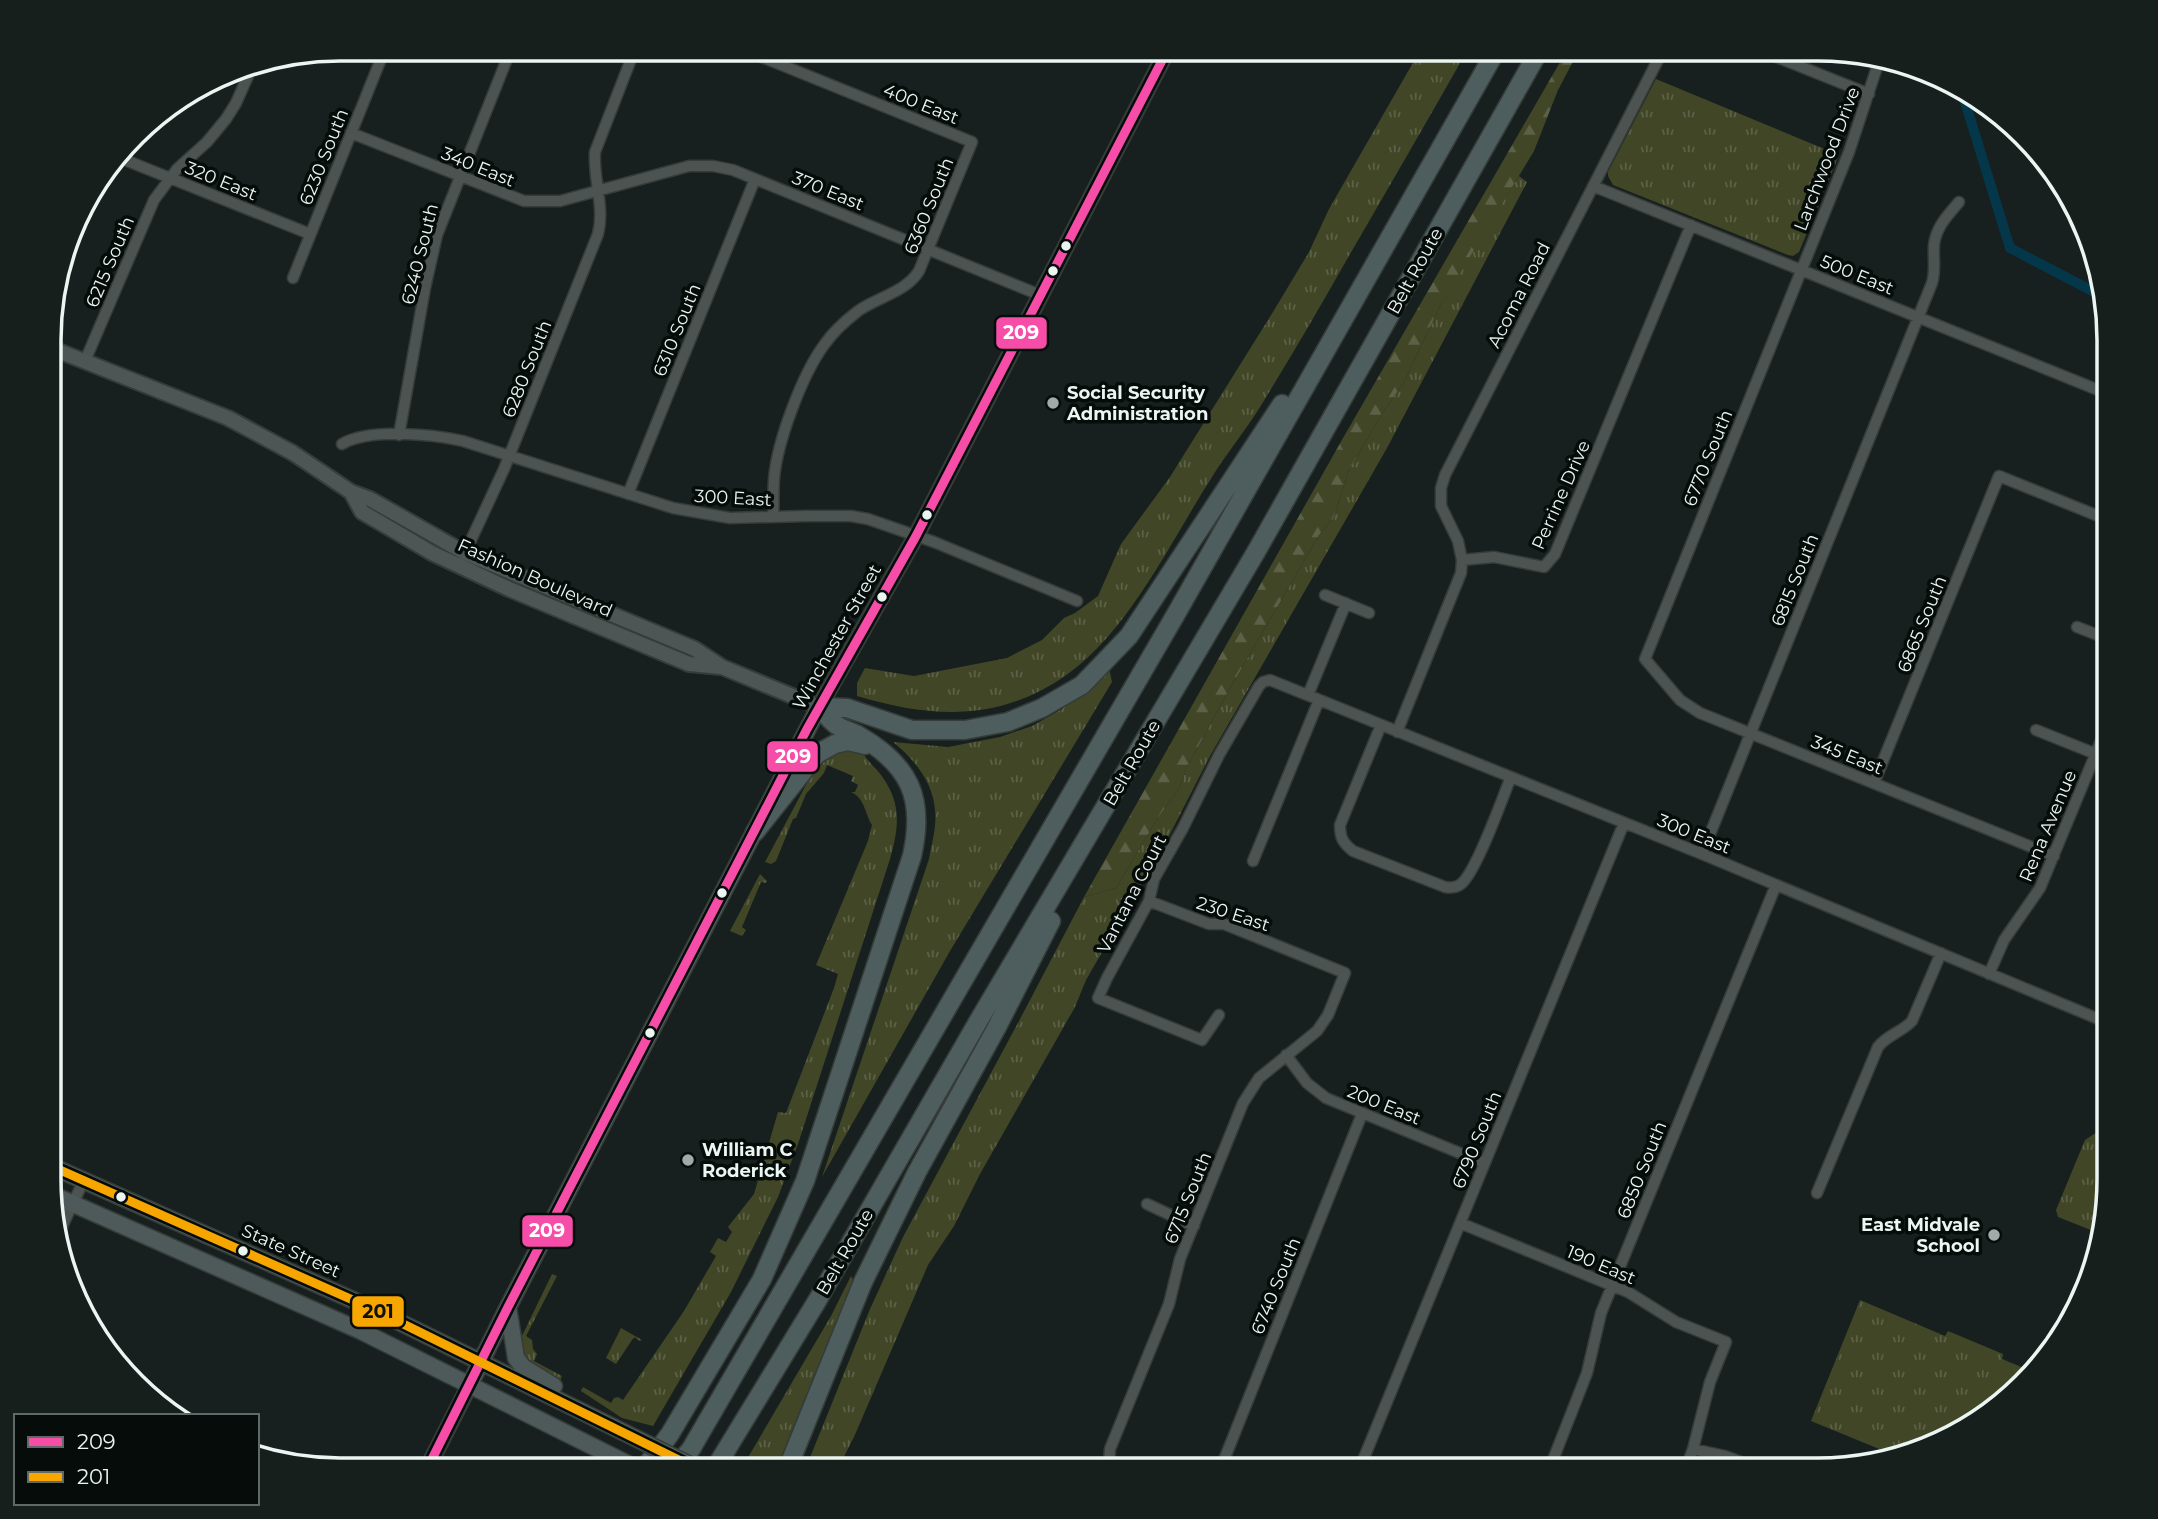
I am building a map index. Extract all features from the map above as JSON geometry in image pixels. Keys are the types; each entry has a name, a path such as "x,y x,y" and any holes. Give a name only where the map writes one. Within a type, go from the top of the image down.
{"highway":[{"name":"Belt Route","path":"682,1458 719,1401 1169,626 1491,61"},
{"name":"Belt Route","path":"721,1458 817,1301 972,1032 1263,540 1534,61"},
{"path":"819,708 846,708 912,730 965,730 1009,722 1042,708 1082,685 1129,636 1370,269"},
{"path":"650,1458 670,1434 767,1267 805,1181 908,869 917,834 917,805 910,784 895,761 838,726 819,708"},
{"path":"755,832 817,754 824,749 848,741 876,748"},
{"path":"792,1458 863,1282 917,1172 997,1027 1120,784"}],"main road":[{"name":"Winchester Street","path":"470,1384 819,708"},
{"name":"State Street","path":"61,1170 373,1309 677,1458"},
{"path":"62,1198 361,1331 618,1458"},
{"path":"508,1307 515,1354 523,1367 585,1403 613,1427"}],"street":[{"name":"6230 South","path":"293,278 380,61"},
{"name":"6240 South","path":"399,435 430,261 442,217 506,61"},
{"name":"6280 South","path":"465,553 509,456 598,234 601,214 594,164 595,152 630,61"},
{"name":"400 East","path":"772,61 972,142"},
{"name":"Winchester Street","path":"819,708 916,536 1162,61"},
{"name":"Acoma Road","path":"1462,560 1458,541 1441,506 1441,488 1445,475 1656,61"},
{"path":"1786,61 1869,94"},
{"name":"Larchwood Drive","path":"1802,270 1849,152 1877,68"},
{"name":"6215 South","path":"85,361 154,200 170,178 212,137 226,119 247,78"},
{"name":"340 East","path":"351,133 524,201 560,201 598,192"},
{"name":"6360 South","path":"774,517 773,481 779,445 813,360 841,324 915,278 972,142"},
{"name":"320 East","path":"127,161 310,234"},
{"name":"370 East","path":"598,192 688,166 733,170 1040,295"},
{"name":"6310 South","path":"628,494 755,179"},
{"name":"500 East","path":"1593,186 2097,390"},
{"name":"6815 South","path":"1702,855 1934,276 1936,237 1945,219 1959,202"},
{"name":"Perrine Drive","path":"1462,560 1494,557 1544,567 1555,555 1691,225"},
{"name":"6770 South","path":"1645,659 1802,270"},
{"name":"Fashion Boulevard","path":"61,352 228,418 293,453 351,492 370,499 465,553 695,649 722,667 819,708"},
{"name":"300 East","path":"342,444 366,435 450,438 673,508 717,517 859,517 878,521 1077,601"},
{"name":"6865 South","path":"1874,783 1999,476 2097,516"},
{"name":"Fashion Boulevard","path":"351,492 362,512 466,570 690,664 722,667"},
{"path":"1397,732 1455,589 1462,560"},
{"path":"1325,594 1369,613"},
{"path":"1308,695 1346,603"},
{"path":"2077,626 2097,634"},
{"name":"345 East","path":"1645,659 1680,700 1700,713 2054,856"},
{"name":"300 East","path":"1266,681 1270,680 1308,695 1624,823 2097,1018"},
{"name":"Vantana Court","path":"1219,1015 1202,1040 1098,998 1149,901 1154,879 1213,767 1259,686 1266,681"},
{"path":"1253,862 1320,700"},
{"path":"1381,725 1340,825 1340,836 1353,851 1445,887 1455,887 1464,881 1481,850 1510,779"},
{"path":"2036,730 2096,754"},
{"name":"Rena Avenue","path":"1989,974 2004,940 2040,888 2096,754"},
{"name":"6790 South","path":"1364,1458 1624,823"},
{"name":"6850 South","path":"1554,1458 1587,1373 1597,1328 1612,1286 1776,885"},
{"name":"230 East","path":"1149,901 1209,924 1224,924 1345,973"},
{"path":"1817,1194 1878,1047 1886,1038 1912,1021 1941,953"},
{"name":"6715 South","path":"1111,1458 1110,1449 1169,1304 1180,1259 1243,1103 1259,1078 1317,1031 1328,1015 1345,973"},
{"name":"200 East","path":"1286,1055 1316,1091 1326,1098 1485,1163"},
{"name":"6740 South","path":"1225,1458 1362,1114"},
{"path":"65,1221 84,1180"},
{"path":"1147,1204 1194,1226"},
{"name":"190 East","path":"1460,1223 1642,1299 1675,1322 1726,1342 1710,1382 1693,1449"},
{"name":"Winchester Street","path":"433,1458 470,1384"},
{"path":"1690,1458 1693,1449 1730,1458"}],"green space":[{"path":"1414,61 1461,61 1271,389 1212,477 1144,589 1103,642 1081,664 1056,682 1032,695 983,710 934,711 857,696 857,683 865,668 914,676 1007,658 1042,640 1064,618 1098,596 1121,544 1170,477 1273,312 1309,252 1329,209"},
{"path":"1561,61 1573,61 1558,90 1534,151 1440,306 1403,384 1349,470 1334,517 1319,535 1229,690 1187,767 1179,789 1159,816 1116,888 1084,897 1343,438"},
{"path":"1656,79 1839,155 1799,252 1793,256 1788,255 1613,185 1608,172"},
{"path":"1519,176 1527,182 1387,448 1210,756 1170,834 1086,980 1075,1007 980,1174 954,1226 928,1265 843,1458 810,1458 870,1309 903,1237 1084,897 1116,888 1159,816 1179,789 1187,767 1229,690 1319,535 1334,517 1349,470 1403,384 1440,306"},
{"path":"1109,668 1112,682 950,951 822,1177 929,859 934,834 935,816 931,790 915,764 893,742 948,747 1000,737 1032,726 1062,709"},
{"path":"861,749 893,795 897,826 890,859 798,1144 778,1197 731,1292 653,1426 622,1418 581,1391 583,1387 611,1403 618,1397 623,1400 684,1311 716,1256 710,1252 718,1238 726,1242 732,1232 728,1227 754,1194 778,1112 786,1113 834,988 838,974 816,965 868,841 872,825 862,802 851,792 855,792 858,785 851,781 853,776 827,765 824,773 806,794 776,861 771,864 765,862 815,768 833,750"},
{"path":"760,874 767,881 761,882 742,927 746,930 742,936 730,931"},
{"path":"2097,1132 2096,1197 2091,1230 2058,1217 2056,1210 2085,1140"},
{"path":"552,1274 557,1276 526,1336 532,1340 537,1354 534,1361 562,1376 560,1381 532,1368 524,1361 520,1340"},
{"path":"851,1276 853,1280 781,1458 748,1458 831,1316"},
{"path":"1860,1300 1945,1336 1948,1331 2003,1354 2002,1359 2023,1368 1973,1411 1941,1429 1890,1448 1881,1450 1811,1421"},
{"path":"621,1328 642,1340 634,1337 616,1364 606,1358"}],"waterway":[{"path":"1966,104 2010,248 2092,291"}],"transit line":[{"name":"209","path":"432,1458 807,729 916,536 1162,61"},
{"name":"201","path":"61,1170 373,1309 675,1458"}],"place":[{"name":"Social Security Administration","path":"1053,403"},
{"name":"William C Roderick","path":"688,1160"},
{"name":"East Midvale School","path":"1994,1235"}]}
